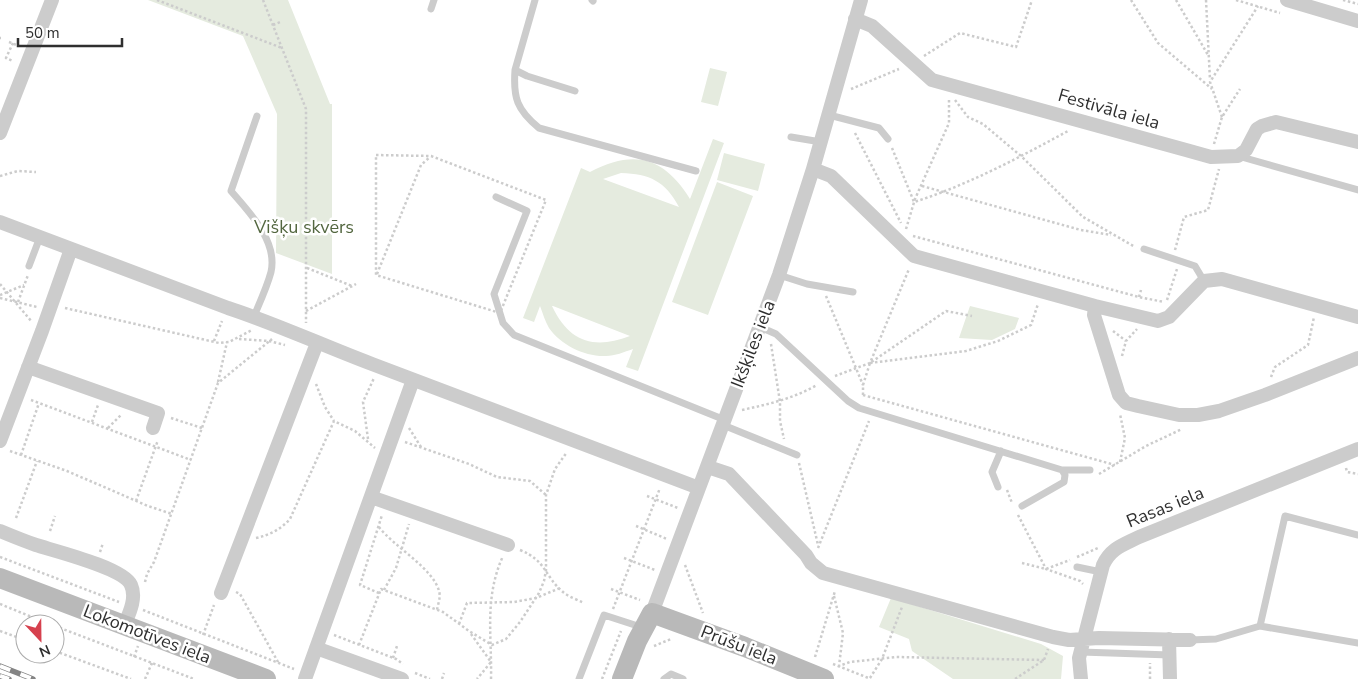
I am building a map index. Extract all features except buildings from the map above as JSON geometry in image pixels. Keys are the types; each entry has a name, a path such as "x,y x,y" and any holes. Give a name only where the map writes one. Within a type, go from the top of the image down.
{"street":[{"path":"1,128 52,0"},
{"name":"Ikšķiles iela","path":"622,679 646,614 708,467 779,275 813,169 861,0"},
{"path":"1287,0 1358,21"},
{"name":"Festivāla iela","path":"855,19 872,26 932,80 1211,157 1218,152 1238,156"},
{"path":"1238,156 1246,150 1257,129 1276,122 1358,142"},
{"path":"813,169 832,176 903,238 914,256 1095,306 1158,321 1169,316 1204,281 1222,279 1358,317"},
{"path":"0,222 260,319 379,367 611,453 699,488"},
{"path":"3,445 28,367 71,249"},
{"path":"1095,306 1094,315 1119,395 1126,403 1179,415 1198,415 1219,411 1266,395 1358,358"},
{"path":"227,590 244,536 317,343"},
{"path":"28,367 158,413 153,428"},
{"path":"306,676 413,380"},
{"name":"Rasas iela","path":"1081,679 1080,658 1101,572 1108,555 1126,543 1358,449"},
{"path":"708,467 729,474 806,555 811,563 823,573 1069,640 1083,646 1099,638 1190,640"},
{"path":"371,497 508,545"},
{"path":"0,531 34,544 75,556 121,575 131,584 133,594 132,606 124,626"},
{"name":"Lokomotīves iela","path":"0,578 266,679"},
{"name":"Prūšu iela","path":"646,614 745,647 812,672"},
{"path":"1169,639 1170,679"},
{"path":"316,648 408,673"}],"lane":[{"path":"431,9 434,0"},
{"path":"535,0 515,70 514,89 526,117 539,128 696,172"},
{"path":"515,70 575,91"},
{"path":"829,115 879,128 888,139"},
{"path":"257,116 231,191 258,222 271,252 271,272 260,319"},
{"path":"791,137 821,142"},
{"path":"1238,156 1358,190"},
{"path":"496,197 527,211 494,294 504,323 514,335 724,422 797,455"},
{"path":"29,266 40,237"},
{"path":"1144,249 1195,266 1204,281"},
{"path":"779,275 853,292"},
{"path":"760,327 776,334 848,401 859,408 1062,470 1090,470"},
{"path":"998,487 992,472 1001,451"},
{"path":"1022,506 1064,482 1065,475 1062,470"},
{"path":"1260,626 1285,516 1358,536"},
{"path":"1077,567 1101,572"},
{"path":"579,679 604,615 610,617 646,614"},
{"path":"1190,640 1216,638 1260,626 1358,643"},
{"path":"1083,646 1170,655"},
{"path":"664,679 670,674 683,679"}],"path":[{"path":"157,0 282,48"},
{"path":"263,0 306,109 307,322 302,337"},
{"path":"847,90 913,64 960,33 1016,47 1032,0"},
{"path":"1131,0 1158,43 1213,90"},
{"path":"1176,0 1209,56"},
{"path":"903,238 909,235 1166,303 1184,217 1208,210 1218,152 1222,117 1210,82 1206,0"},
{"path":"1342,0 1358,4"},
{"path":"1210,82 1258,6"},
{"path":"273,25 280,22"},
{"path":"13,43 6,58 26,66"},
{"path":"1222,117 1240,89"},
{"path":"903,238 914,202 949,123 949,93 968,117 983,124 1021,156 1083,217 1134,246 1144,249"},
{"path":"848,120 880,180 903,238"},
{"path":"914,202 944,193 1021,156 1070,130 1076,120"},
{"path":"307,130 313,130"},
{"path":"888,139 914,202"},
{"path":"376,155 431,156 546,200 500,313 376,275 376,155"},
{"path":"376,275 421,165 431,156"},
{"path":"0,176 18,171 36,172"},
{"path":"922,186 1081,230 1115,235"},
{"path":"307,220 312,220"},
{"path":"859,408 863,395 863,385 870,363 914,256"},
{"path":"17,302 25,284 29,266"},
{"path":"307,268 352,286"},
{"path":"0,284 42,331"},
{"path":"0,296 25,284"},
{"path":"306,311 356,284"},
{"path":"822,286 863,385"},
{"path":"870,363 966,351 998,342 1031,325 1043,291"},
{"path":"0,296 17,302 50,307 214,342 227,342 237,339 286,345"},
{"path":"1266,395 1275,367 1308,346 1315,306"},
{"path":"214,342 228,308"},
{"path":"742,410 780,402 826,380 870,363 946,311 972,316"},
{"path":"237,339 260,319"},
{"path":"218,383 269,342 281,329"},
{"path":"145,582 172,514 218,383 227,342"},
{"path":"771,342 780,402 780,421 787,450"},
{"path":"368,441 363,402 379,367"},
{"path":"307,370 334,421 355,431 380,454"},
{"path":"92,422 102,393"},
{"path":"863,395 1115,465"},
{"path":"1119,395 1125,438 1120,462"},
{"path":"18,396 191,460"},
{"path":"21,455 39,403"},
{"path":"108,428 132,404"},
{"path":"811,563 872,412"},
{"path":"158,413 202,428"},
{"path":"401,414 422,448"},
{"path":"244,536 250,538 267,535 283,527 290,519 334,421"},
{"path":"1090,470 1094,477 1146,446 1186,427"},
{"path":"136,500 159,438 153,428"},
{"path":"392,438 469,464 497,477 530,481 546,495"},
{"path":"492,645 506,639 536,598 544,582 546,570 546,495 555,469 575,441"},
{"path":"3,445 21,455 67,471 172,514"},
{"path":"797,455 818,547"},
{"path":"16,518 37,461"},
{"path":"996,464 1000,468 1013,506"},
{"path":"1344,464 1347,472 1358,474"},
{"path":"610,617 665,475"},
{"path":"647,496 678,508"},
{"path":"1018,515 1046,569"},
{"path":"50,531 55,516"},
{"path":"379,593 360,585 379,525 391,541 432,577 440,593 436,610"},
{"path":"636,526 667,538"},
{"path":"384,590 396,568 406,534"},
{"path":"491,679 490,602 498,567 508,545 532,555 563,592 584,603"},
{"path":"0,557 279,663 306,676"},
{"path":"624,558 655,570"},
{"path":"683,559 703,613"},
{"path":"1022,563 1080,581 1086,587"},
{"path":"1046,569 1059,564"},
{"path":"812,672 839,577"},
{"path":"459,624 467,603 514,602 536,598 560,588"},
{"path":"359,645 381,589 444,612 492,645"},
{"path":"612,589 620,592 646,614"},
{"path":"197,653 216,602 227,590 240,594 279,663"},
{"path":"834,596 843,633 839,666 850,662 896,657 1044,660"},
{"path":"870,678 882,659 907,596"},
{"path":"0,604 24,614"},
{"path":"65,630 194,679"},
{"path":"322,630 393,658 408,673 430,679"},
{"path":"0,631 15,636"},
{"path":"469,631 491,662"},
{"path":"1015,679 1044,660 1053,637"},
{"path":"649,650 663,641 678,639"},
{"path":"393,658 397,646"},
{"path":"1150,654 1150,679"},
{"path":"65,655 131,679"},
{"path":"477,679 491,662"},
{"path":"145,679 152,663"},
{"path":"442,679 444,673"}],"green space":[{"name":"Višķu skvērs","path":"148,0 288,0 330,104 332,104 332,274 276,253 277,114 243,36"},
{"path":"710,68 727,72 718,106 701,102"},
{"path":"713,139 724,143 638,371 626,367 633,349 620,354 598,356 582,352 567,345 549,328 540,306 534,322 523,318 581,168 590,172 621,161 634,159 647,161 659,166 670,174 690,199","holes":["621,173 640,175 656,181 668,191 679,207 603,179","553,306 630,336 605,342 584,340 566,328"]},
{"path":"724,153 765,164 758,191 717,180"},
{"path":"717,182 753,196 708,315 672,302"},
{"path":"970,306 1019,318 1015,329 992,340 959,338"},
{"path":"891,598 1041,644 1063,656 1061,679 953,679 912,651 909,639 879,627"}],"railway":[{"path":"0,666 33,679"},
{"path":"0,676 9,679"}]}
